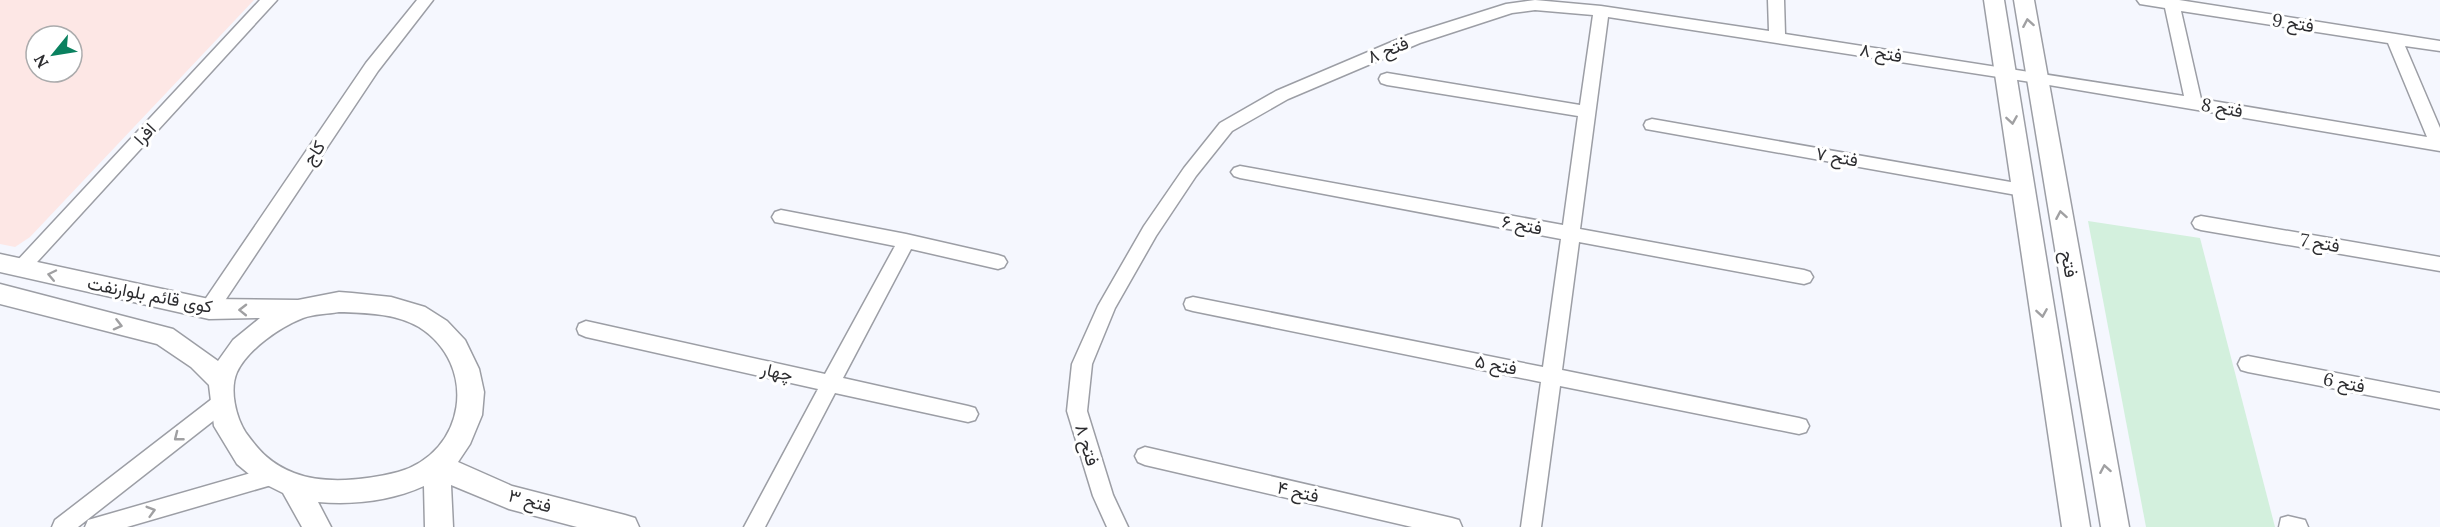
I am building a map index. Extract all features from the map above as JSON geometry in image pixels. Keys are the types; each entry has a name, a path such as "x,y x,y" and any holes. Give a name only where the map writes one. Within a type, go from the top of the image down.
{"street":[{"name":"افرا","path":"11,266 269,0"},
{"name":"کاج","path":"209,309 372,66 425,0"},
{"path":"1776,0 1777,38"},
{"name":"فتح","path":"1995,0 2022,190 2076,527"},
{"name":"فتح","path":"2024,0 2115,527"},
{"name":"فتح 9","path":"2145,0 2172,2 2440,46"},
{"path":"2172,2 2194,104"},
{"name":"فتح ۸","path":"1118,527 1103,496 1077,411 1082,364 1107,306 1150,231 1190,172 1226,128 1282,95 1414,39 1511,8 1535,5 1601,11 2004,72"},
{"path":"1531,527 1601,11"},
{"path":"2394,39 2440,145"},
{"name":"فتح 8","path":"2004,72 2440,145"},
{"path":"1387,79 1587,112"},
{"name":"فتح ۷","path":"1652,125 2022,190"},
{"name":"فتح ۶","path":"1240,172 1804,277"},
{"path":"781,217 906,241 998,262"},
{"name":"فتح 7","path":"2201,223 2440,264"},
{"path":"754,527 906,241"},
{"name":"کوی قائم بلوارنفت","path":"11,266 209,309 302,308"},
{"name":"کوی قائم بلوارنفت","path":"0,294 164,336 200,360 223,391"},
{"path":"339,302 371,303 406,311 438,327 460,354 472,391 466,429 437,466 407,481 372,490 337,491 284,480 250,461 226,425 223,391 236,353 265,327 302,308 339,302"},
{"name":"فتح ۵","path":"1192,304 1799,426"},
{"name":"چهار","path":"586,329 968,414"},
{"name":"فتح 6","path":"2248,364 2440,401"},
{"path":"62,527 223,391"},
{"name":"فتح ۴","path":"1145,456 1452,527"},
{"path":"437,466 439,527"},
{"name":"فتح ۳","path":"437,466 509,496 625,527"},
{"path":"95,527 284,480"},
{"path":"284,480 317,527"}],"shaded area":[{"path":"0,0 254,0 30,237 15,247 0,244"}],"green space":[{"path":"2088,221 2200,238 2275,527 2146,527"}]}
